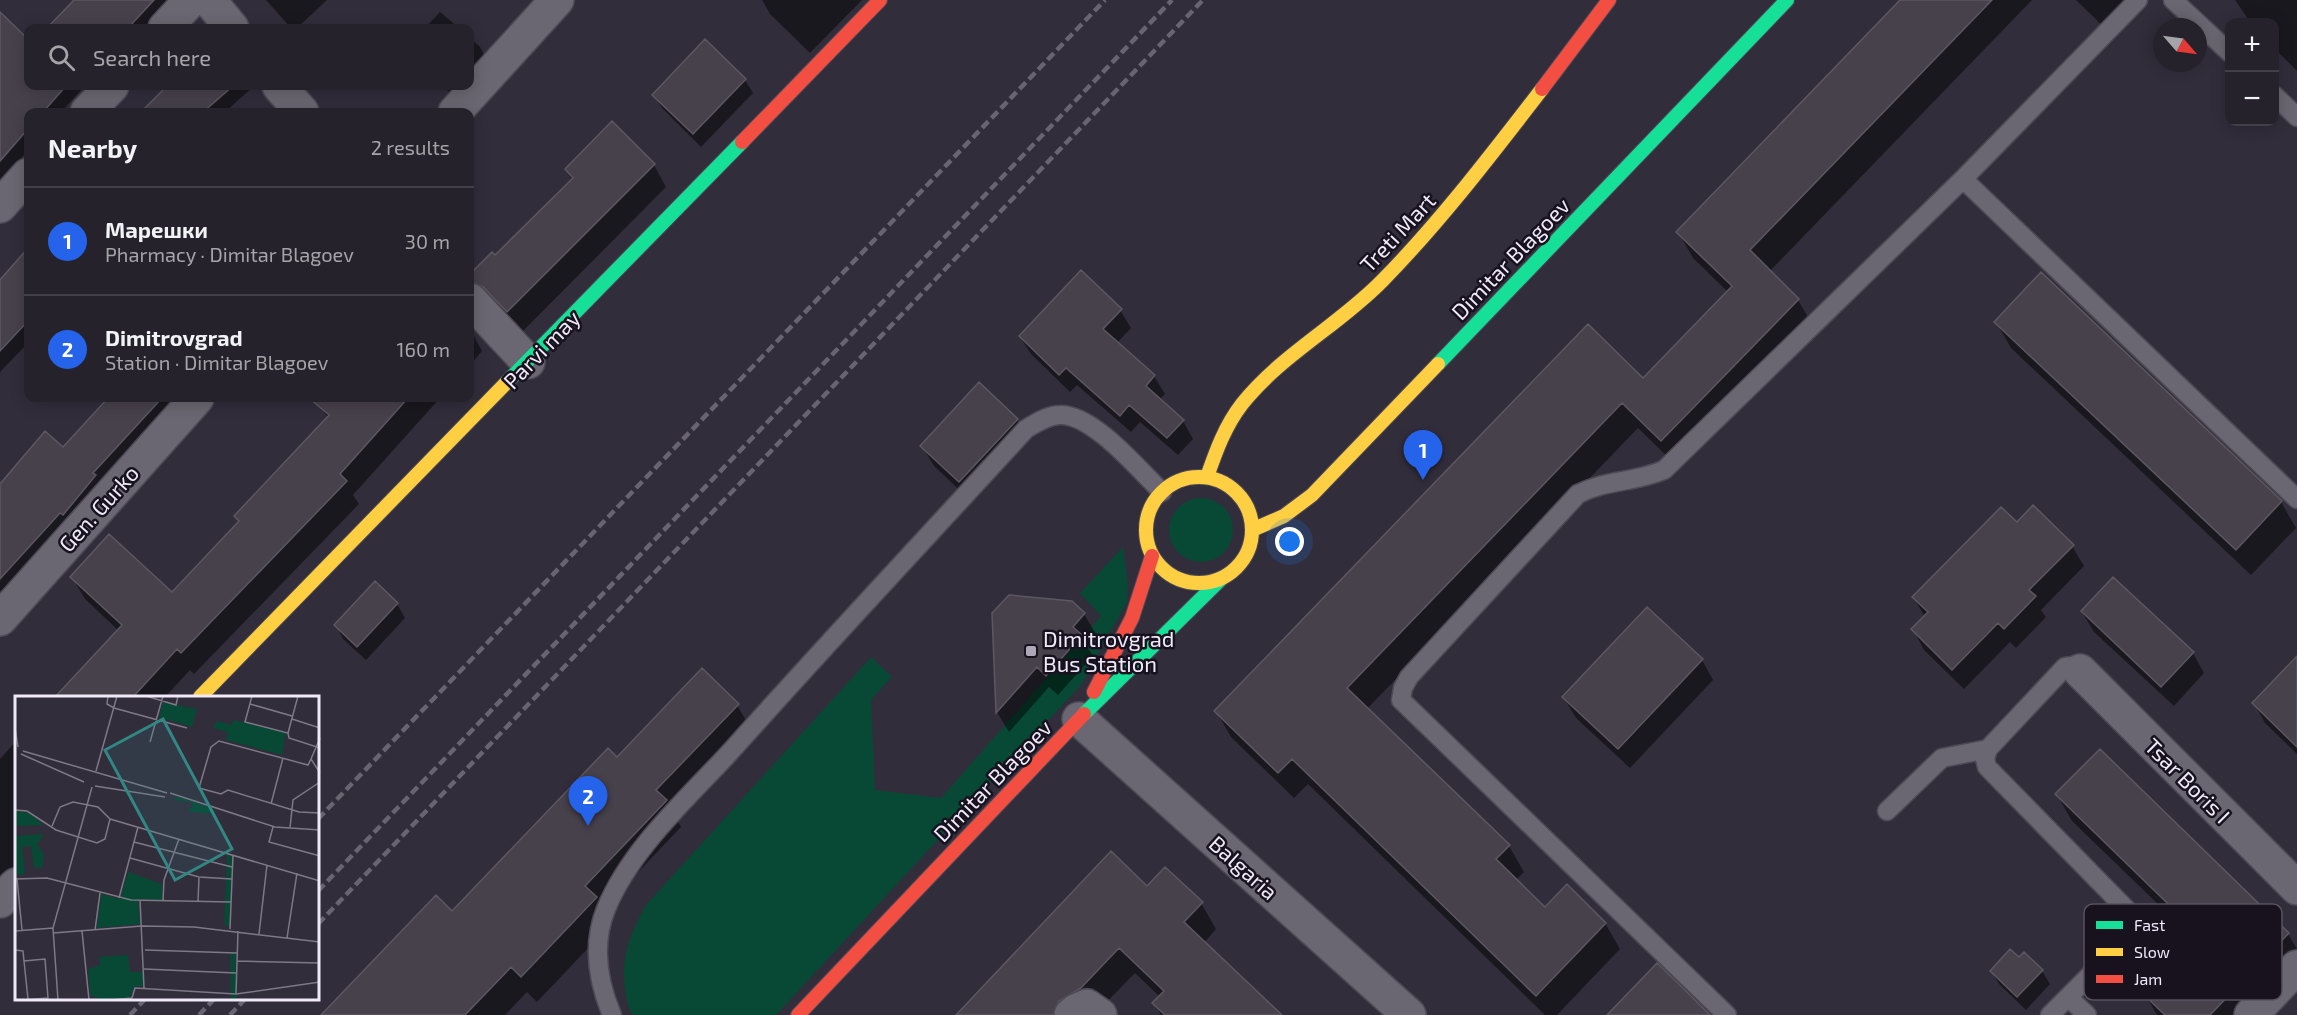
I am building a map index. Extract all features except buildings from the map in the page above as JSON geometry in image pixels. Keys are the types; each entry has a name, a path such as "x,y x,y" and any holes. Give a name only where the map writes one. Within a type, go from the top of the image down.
{"street":[{"path":"169,24 191,0"},
{"path":"209,0 229,24"},
{"path":"459,108 557,0"},
{"name":"Parvi may","path":"201,696 880,0"},
{"name":"Treti Mart","path":"1207,477 1217,442 1227,423 1247,397 1270,374 1339,320 1404,258 1469,183 1610,0"},
{"name":"Dimitar Blagoev","path":"1252,530 1284,516 1312,495 1787,0"},
{"path":"91,108 108,90"},
{"path":"283,90 298,108"},
{"path":"0,206 24,179"},
{"path":"474,304 528,362"},
{"name":"Gen. Gurko","path":"0,619 193,402"},
{"path":"1207,477 1221,482 1240,495 1248,508 1252,530 1250,545 1244,558 1222,578 1196,584 1182,581 1165,571 1152,556 1146,537 1147,518 1162,492 1178,481 1207,477"},
{"path":"1079,720 1132,618 1152,556"},
{"name":"Dimitar Blagoev","path":"798,1015 1079,720 1222,578"},
{"name":"Tsar Boris I","path":"2080,671 2297,888"},
{"name":"Balgaria","path":"1079,720 1409,1015"},
{"path":"0,901 15,886"},
{"path":"2282,983 2297,967"},
{"path":"2251,1015 2265,1000"},
{"path":"1071,1015 1087,1006 1100,1015"}],"lane":[{"path":"1727,1015 1401,700 1403,688 1409,677 1578,494 1598,484 1642,479 1664,470 1963,179 2138,0"},
{"path":"2173,0 2225,49"},
{"path":"2279,100 2297,117"},
{"path":"1963,179 2297,499"},
{"path":"612,1015 598,970 600,941 606,910 643,848 843,626 1026,429 1043,419 1060,415 1076,418 1112,443 1162,492"},
{"path":"2080,671 2073,666 2065,667 1988,749 1985,759 1987,767 2121,904"},
{"path":"1887,812 1942,758 1988,749"},
{"path":"2050,1015 2084,981"},
{"path":"2068,997 2087,1015"}],"green space":[{"path":"1201,498 1213,500 1224,507 1231,518 1233,530 1231,542 1224,553 1213,560 1201,562 1189,560 1178,553 1171,542 1169,530 1171,518 1178,507 1189,500"},
{"path":"1123,547 1128,585 1127,602 1081,685 776,1015 633,1015 626,995 625,955 645,906 871,657 892,677 871,700 875,790 941,798 1101,616 1080,593"}],"railway":[{"path":"320,817 1105,0"},
{"path":"320,889 1172,0"},
{"path":"320,922 1203,0"},
{"path":"130,1015 144,1000"},
{"path":"199,1015 213,1000"},
{"path":"230,1015 244,1000"}],"traffic: fast":[{"path":"1438,364 1787,0"},
{"path":"507,382 742,142"},
{"path":"1084,714 1222,578"}],"traffic: slow":[{"path":"1207,477 1226,430 1236,412 1257,386 1382,281 1465,188 1542,89"},
{"path":"1252,530 1284,516 1312,495 1438,364"},
{"path":"201,696 507,382"},
{"path":"1199,477 1219,481 1237,492 1248,510 1252,530 1248,550 1237,568 1219,579 1199,583 1179,579 1161,568 1150,550 1146,530 1150,510 1161,492 1179,481 1199,477"}],"traffic: jam":[{"path":"742,142 880,0"},
{"path":"1542,89 1609,0"},
{"path":"1094,692 1132,618 1152,556"},
{"path":"798,1015 1084,714"}],"place":[{"name":"Марешки","path":"1423,480"},
{"name":"Dimitrovgrad Bus Station","path":"1031,651"},
{"name":"Dimitrovgrad","path":"588,826"}]}
